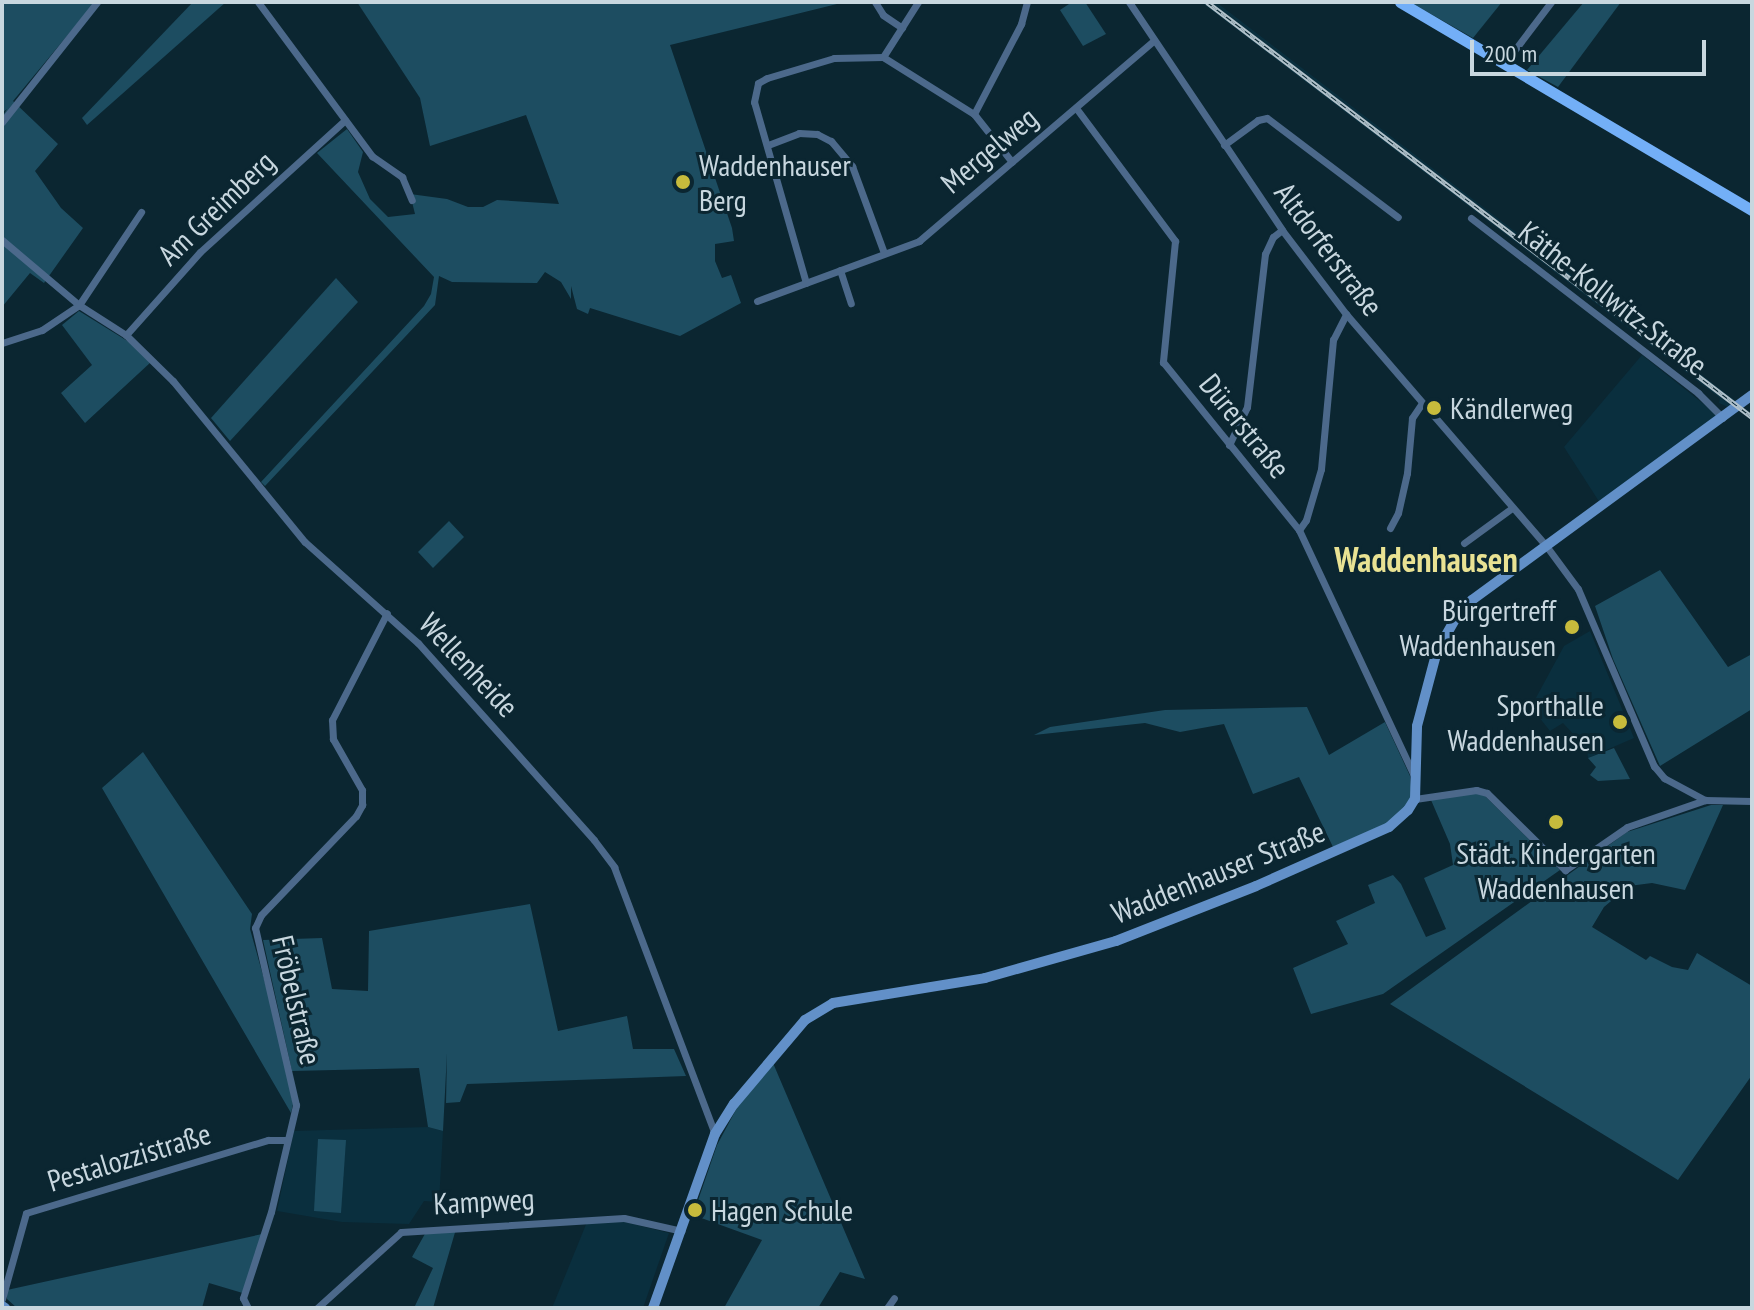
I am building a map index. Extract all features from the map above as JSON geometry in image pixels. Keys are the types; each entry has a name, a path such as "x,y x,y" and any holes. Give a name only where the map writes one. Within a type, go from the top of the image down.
{"main road":[{"path":"1400,2 1752,210"},
{"path":"1415,799 1417,726 1437,651 1446,631 1472,600 1752,395"},
{"name":"Waddenhauser Straße","path":"653,1308 715,1134 734,1104 805,1020 833,1003 985,978 1116,941 1256,886 1389,827 1415,799"}],"street":[{"path":"2,122 97,2"},
{"path":"258,2 372,156 395,168 412,200"},
{"path":"875,2 883,15 902,28"},
{"path":"883,57 918,2"},
{"path":"974,114 1021,24 1027,2"},
{"name":"Altdorferstraße","path":"1129,2 1282,230 1346,314 1547,547 1578,589 1654,766 1664,778 1705,800 1752,801"},
{"path":"1504,64 1551,2"},
{"name":"Mergelweg","path":"757,301 919,241 1154,40"},
{"path":"806,283 754,102 758,83 834,58 883,57 974,114 1012,162"},
{"name":"Dürerstraße","path":"1076,108 1175,241 1163,362 1299,530 1416,778"},
{"path":"1224,145 1267,118 1398,217"},
{"name":"Am Greimberg","path":"126,335 200,252 345,120"},
{"path":"768,145 799,133 817,134 831,141 852,166 884,253"},
{"path":"2,343 42,330 79,305 141,212"},
{"name":"Käthe-Kollwitz-Straße","path":"1471,218 1698,393 1723,418"},
{"path":"1229,445 1247,407 1265,254 1273,237 1282,230"},
{"name":"Wellenheide","path":"2,240 79,305 126,335 173,381 305,542 387,613 539,777 614,867 715,1134"},
{"path":"840,270 851,303"},
{"path":"1299,530 1306,520 1321,469 1333,340 1346,314"},
{"path":"1390,528 1398,513 1407,473 1412,418 1422,403"},
{"path":"1464,543 1512,508"},
{"name":"Fröbelstraße","path":"248,1308 243,1298 271,1212 296,1105 255,928 261,915 356,816 362,805 362,790 333,739 332,720 387,613"},
{"path":"1415,799 1476,790 1487,793 1565,870 1627,827 1705,800"},
{"name":"Pestalozzistraße","path":"2,1299 26,1213 268,1140 286,1140"},
{"name":"Kampweg","path":"317,1308 401,1232 624,1218 682,1231"},
{"path":"887,1308 894,1298"}],"shaded area":[{"path":"2,2 95,2 13,101 58,144 35,171 61,208 83,228 44,283 30,273 2,307 2,117 7,109 2,113"},
{"path":"193,2 226,2 87,125 82,118"},
{"path":"357,2 837,4 670,45 732,228 734,241 715,244 715,261 722,278 731,275 741,303 680,336 590,308 588,314 577,309 571,286 571,299 561,282 545,272 537,283 452,282 439,276 435,305 265,486 261,482 424,306 431,294 434,277 317,153 347,129 363,152 358,172 370,199 388,217 415,214 410,194 447,199 468,207 483,207 497,200 559,204 526,115 430,146 420,98"},
{"path":"1072,2 1085,2 1106,34 1083,46 1060,10"},
{"path":"1201,2 1216,2 1737,402 1730,408 1719,403 1720,398"},
{"path":"1410,2 1502,2 1473,38"},
{"path":"1584,2 1621,2 1558,87 1527,70"},
{"path":"336,278 358,302 230,441 211,418"},
{"path":"79,311 129,342 151,362 85,423 61,393 92,365 62,325"},
{"path":"1642,355 1720,417 1600,503 1564,447"},
{"path":"449,521 464,537 433,568 418,552"},
{"path":"1660,570 1728,667 1752,654 1752,709 1660,766 1613,659 1595,606"},
{"path":"1590,631 1634,738 1588,758 1587,749 1563,723 1550,731 1531,707 1564,646"},
{"path":"1307,707 1329,755 1385,722 1410,776 1412,797 1407,808 1388,823 1333,847 1299,777 1253,794 1224,724 1180,732 1145,723 1034,735 1050,727 1165,710"},
{"path":"1614,748 1630,779 1598,781 1590,775 1596,767 1588,758"},
{"path":"143,752 252,914 250,929 276,1022 293,1104 291,1113 102,788"},
{"path":"1476,793 1485,796 1560,870 1383,994 1311,1014 1293,968 1348,944 1336,921 1375,903 1368,885 1393,875 1401,884 1426,937 1446,929 1424,878 1453,865 1450,844 1431,800"},
{"path":"1711,805 1723,805 1685,890 1652,883 1629,886 1604,907 1592,927 1646,960 1650,956 1672,967 1688,970 1697,953 1752,986 1752,1075 1678,1180 1390,1004 1627,832"},
{"path":"530,904 558,1031 627,1016 633,1049 674,1049 686,1076 467,1084 460,1102 446,1103 447,1053 443,1131 428,1127 419,1068 292,1071 263,940 322,938 332,989 368,991 369,931"},
{"path":"773,1063 865,1279 840,1272 818,1308 724,1308 762,1240 693,1215 717,1145 738,1106"},
{"path":"428,1127 443,1131 439,1202 424,1201 409,1224 342,1222 277,1211 294,1131"},
{"path":"318,1139 346,1140 341,1213 314,1211"},
{"path":"621,1221 669,1233 643,1308 552,1308 587,1222"},
{"path":"456,1229 433,1308 414,1308 433,1268 412,1257 426,1232"},
{"path":"267,1233 246,1294 209,1283 202,1308 17,1308 7,1299 7,1290"}],"railway":[{"path":"1207,2 1752,417"}],"place":[{"name":"Waddenhauser Berg","path":"683,182"},
{"name":"Kändlerweg","path":"1434,408"},
{"name":"Bürgertreff Waddenhausen","path":"1572,627"},
{"name":"Sporthalle Waddenhausen","path":"1620,722"},
{"name":"Städt. Kindergarten Waddenhausen","path":"1556,822"},
{"name":"Hagen Schule","path":"695,1210"}],"district":[{"name":"Waddenhausen","path":"1426,560"}]}
